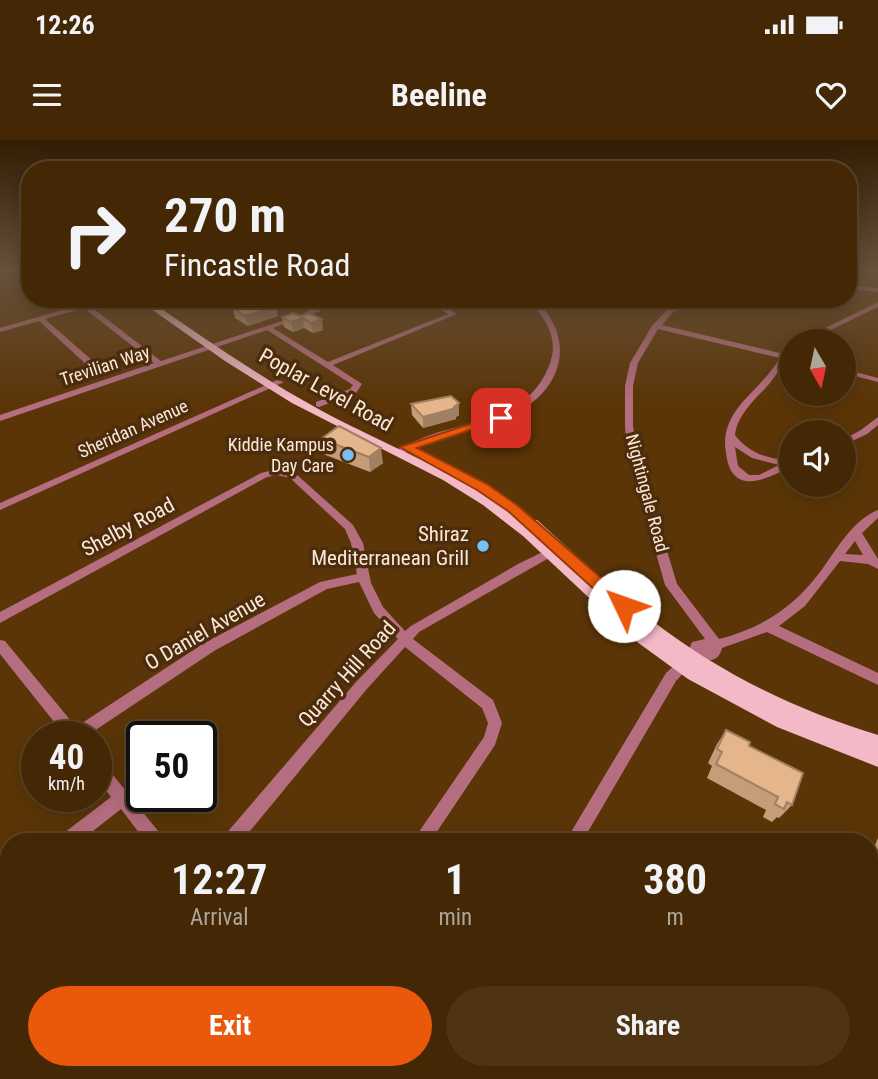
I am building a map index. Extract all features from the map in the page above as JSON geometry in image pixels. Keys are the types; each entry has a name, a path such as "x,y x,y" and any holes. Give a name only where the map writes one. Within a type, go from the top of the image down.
{"main road":[{"name":"Poplar Level Road","path":"164,314 321,415 402,450"},
{"name":"Poplar Level Road","path":"173,314 215,346"},
{"name":"Poplar Level Road","path":"276,384 319,404 402,450 490,503 555,551 640,635 770,701 878,743"},
{"name":"Poplar Level Road","path":"687,661 757,709 878,758"}],"street":[{"path":"0,330 56,314"},
{"path":"95,314 160,365"},
{"path":"215,346 308,314"},
{"path":"327,365 454,314"},
{"path":"402,450 501,418 525,405 543,386 555,363 558,344 550,321 544,314"},
{"name":"Nightingale Road","path":"668,314 642,347 630,378 629,426 632,451 671,585 716,644"},
{"path":"827,329 858,314"},
{"path":"40,318 90,364"},
{"path":"657,326 779,353"},
{"path":"268,328 356,383 358,387 319,404"},
{"name":"Trevilian Way","path":"1,416 215,346"},
{"path":"779,367 740,409 732,421 730,435 733,467 743,477 762,479 779,469"},
{"path":"856,374 878,380"},
{"name":"Sheridan Avenue","path":"0,508 276,384"},
{"path":"856,436 878,419"},
{"path":"730,435 747,453 779,462"},
{"name":"Shelby Road","path":"0,618 240,488 275,472 293,476 349,527 357,543 363,577"},
{"path":"579,833 671,677 687,661 709,656 716,651 716,644 766,627 784,617 817,586 856,533 878,513"},
{"path":"856,533 874,562"},
{"name":"Quarry Hill Road","path":"238,833 406,638 428,621 555,551"},
{"path":"839,556 874,562"},
{"path":"363,577 369,596 378,610 411,645 483,699 491,709 495,723 490,740 426,833"},
{"name":"O Daniel Avenue","path":"98,721 209,647 324,585 363,577"},
{"path":"784,617 790,634"},
{"path":"766,627 790,634 824,656 878,679"},
{"path":"0,645 63,721"},
{"path":"112,787 149,833"},
{"path":"78,833 121,799"}],"building":[{"path":"291,314 300,316 312,314 322,319 311,323 303,318 291,322 282,317"},
{"path":"451,396 459,403 454,407 456,408 423,417 411,404"},
{"path":"339,426 381,448 369,457 321,439"},
{"path":"726,730 750,742 749,746 803,773 792,805 787,802 784,809 775,804 778,797 716,764 722,752 717,749"}],"place":[{"name":"Kiddie Kampus Day Care","path":"348,455"},
{"name":"Shiraz Mediterranean Grill","path":"483,546"}],"route":[{"path":"501,418 406,447 482,487 513,508 624,606"}]}
